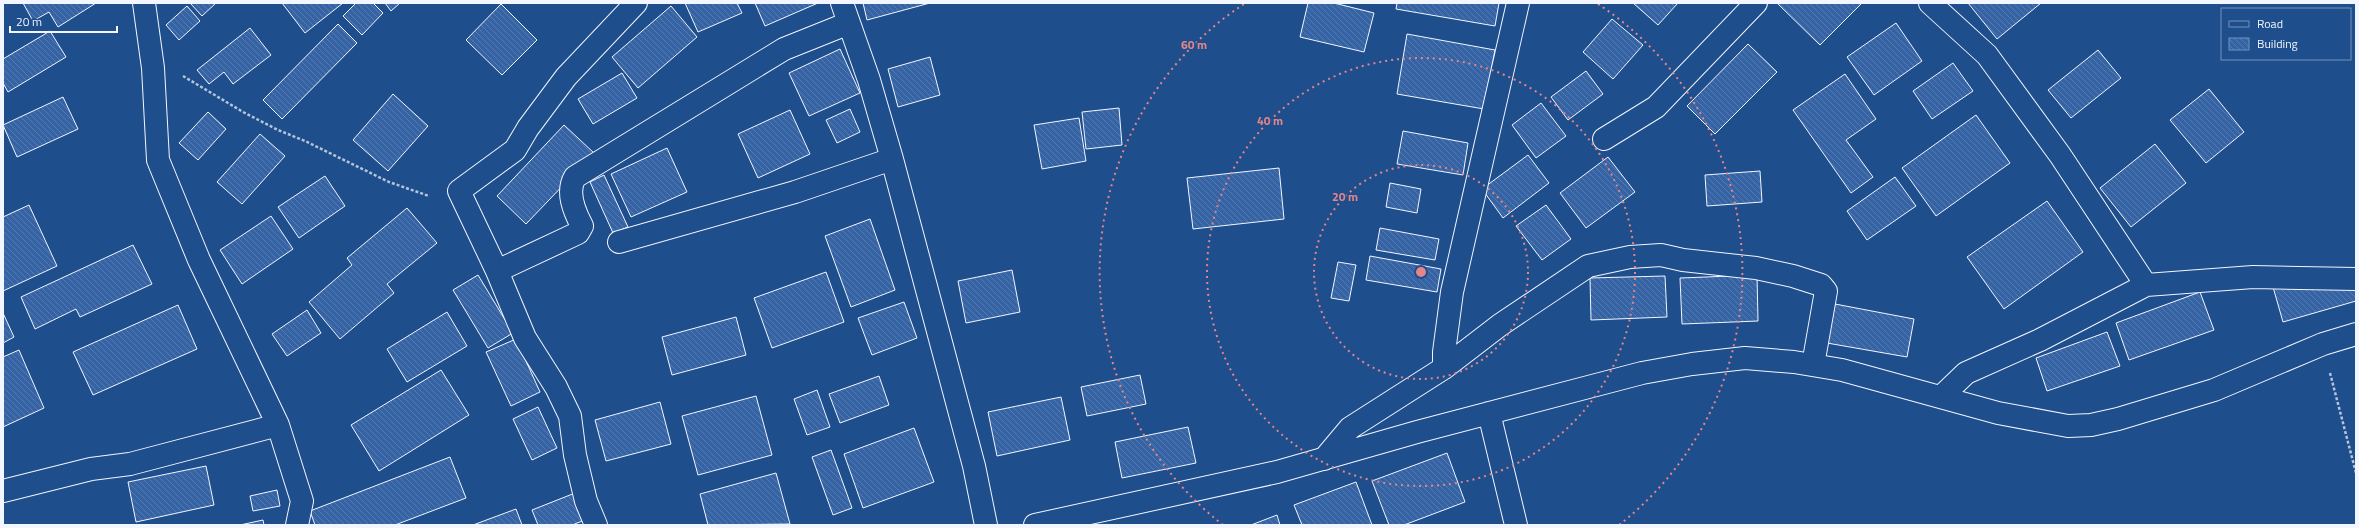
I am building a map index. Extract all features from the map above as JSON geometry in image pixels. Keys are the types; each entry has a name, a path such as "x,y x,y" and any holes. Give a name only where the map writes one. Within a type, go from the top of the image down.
{"street":[{"path":"144,3 152,68 158,160 199,260 278,425 302,501 297,525"},
{"path":"596,525 586,501 575,455 570,416 556,387 526,338 497,271 459,190 515,150 528,128 566,77 636,3"},
{"path":"1444,368 1444,352 1452,292 1518,3"},
{"path":"1604,139 1656,107 1756,3"},
{"path":"1930,3 1986,55 2060,155 2146,284"},
{"path":"497,271 578,234 582,226 572,208 572,182 575,177 784,49 846,13 892,158 974,466 986,525"},
{"path":"619,242 795,192 892,158"},
{"path":"1324,459 1350,428 1444,368 1500,324 1588,266 1630,256 1661,255 1683,260 1756,268 1793,276 1821,285 1826,291 1813,365"},
{"path":"1941,397 1966,373 2068,326 2146,284 2253,277 2356,278"},
{"path":"1035,525 1277,472 1489,413 1642,373 1692,364 1745,358 1813,365 1842,370 1998,413 2068,426 2091,425 2118,419 2214,390 2323,344 2356,334"},
{"path":"1489,413 1516,525"},
{"path":"3,491 91,469 130,464 278,425"}],"path":[{"path":"152,68 164,65 250,116 389,182 433,197 459,190"},
{"path":"2323,344 2356,473"}],"building":[{"path":"23,3 96,3 58,27 49,12 33,21"},
{"path":"190,3 216,3 202,16"},
{"path":"282,3 343,3 305,33"},
{"path":"356,3 373,3 383,13 362,35 343,16"},
{"path":"385,3 400,3 391,11"},
{"path":"685,3 737,3 742,13 698,32"},
{"path":"755,3 818,3 765,26"},
{"path":"863,3 930,3 867,20"},
{"path":"1308,3 1334,3 1374,13 1364,52 1300,37"},
{"path":"1397,3 1499,3 1495,26 1396,9"},
{"path":"1633,3 1678,3 1658,25"},
{"path":"1777,3 1862,3 1820,45"},
{"path":"1968,3 2041,3 1997,39"},
{"path":"501,4 537,40 502,75 466,40"},
{"path":"187,6 200,21 179,40 166,25"},
{"path":"671,6 697,37 638,88 612,57"},
{"path":"1612,19 1643,45 1613,79 1583,52"},
{"path":"1896,23 1922,61 1874,95 1847,57"},
{"path":"338,24 357,43 282,119 263,100"},
{"path":"250,28 271,55 233,84 224,72 209,84 197,70"},
{"path":"50,31 66,57 8,92 3,83 3,59"},
{"path":"1407,34 1495,50 1484,109 1397,94"},
{"path":"1748,44 1777,72 1715,134 1687,106"},
{"path":"840,49 860,93 809,116 789,73"},
{"path":"2098,50 2121,78 2071,118 2048,90"},
{"path":"930,57 940,95 898,107 888,69"},
{"path":"1953,63 1973,91 1932,119 1913,91"},
{"path":"1586,71 1603,94 1568,120 1551,97"},
{"path":"622,73 637,98 593,124 578,99"},
{"path":"1845,74 1876,119 1846,140 1873,177 1851,193 1793,110"},
{"path":"2209,89 2244,132 2206,163 2170,120"},
{"path":"393,94 428,126 388,171 353,140"},
{"path":"63,97 78,129 17,157 3,125"},
{"path":"1541,103 1566,136 1536,158 1512,125"},
{"path":"1119,108 1122,145 1086,149 1082,112"},
{"path":"850,109 860,132 837,143 826,120"},
{"path":"790,110 810,154 758,178 738,134"},
{"path":"208,112 226,129 198,160 179,143"},
{"path":"1976,115 2010,163 1936,216 1902,168"},
{"path":"1079,118 1086,161 1042,169 1034,125"},
{"path":"564,125 594,153 526,224 497,196"},
{"path":"1403,131 1468,143 1463,175 1397,164"},
{"path":"260,134 285,156 242,204 217,182"},
{"path":"2155,144 2186,183 2131,227 2100,188"},
{"path":"667,148 687,192 631,217 611,174"},
{"path":"1528,155 1549,183 1503,218 1482,189"},
{"path":"1608,157 1635,192 1586,228 1560,193"},
{"path":"1279,168 1284,219 1193,229 1187,178"},
{"path":"1760,171 1762,202 1707,206 1705,175"},
{"path":"604,175 628,227 613,233 590,182"},
{"path":"325,176 345,206 299,238 278,207"},
{"path":"1895,177 1916,206 1867,240 1847,211"},
{"path":"1390,183 1421,189 1417,213 1386,207"},
{"path":"2047,201 2083,252 2004,309 1967,257"},
{"path":"29,205 57,266 3,291 3,217"},
{"path":"1546,205 1571,239 1542,260 1516,226"},
{"path":"407,208 437,243 387,284 394,293 340,339 309,302 352,265 347,258"},
{"path":"271,216 293,249 242,284 220,250"},
{"path":"870,219 895,290 851,307 825,236"},
{"path":"1380,228 1439,239 1435,260 1376,250"},
{"path":"133,245 152,284 80,317 76,309 35,329 21,297"},
{"path":"1370,256 1441,269 1437,292 1366,280"},
{"path":"1338,262 1356,265 1349,301 1331,298"},
{"path":"1012,270 1020,312 966,323 958,281"},
{"path":"826,272 844,322 772,348 754,298"},
{"path":"478,275 513,333 488,348 453,290"},
{"path":"1757,275 1758,321 1682,324 1680,278"},
{"path":"1665,276 1667,317 1591,320 1590,278"},
{"path":"2356,286 2356,301 2283,322 2273,287"},
{"path":"2200,292 2214,330 2129,360 2116,323"},
{"path":"904,302 917,338 872,355 858,318"},
{"path":"1835,304 1914,319 1907,357 1827,343"},
{"path":"178,305 197,349 93,395 73,352"},
{"path":"307,310 321,333 287,356 272,334"},
{"path":"447,312 467,346 407,382 387,349"},
{"path":"3,313 14,337 3,343"},
{"path":"736,317 746,355 672,375 662,337"},
{"path":"2107,332 2120,366 2047,391 2036,358"},
{"path":"516,339 540,392 511,406 486,352"},
{"path":"19,350 44,408 3,427 3,357"},
{"path":"441,370 469,415 379,471 351,425"},
{"path":"1140,375 1146,404 1087,416 1081,387"},
{"path":"879,376 889,405 840,423 829,394"},
{"path":"817,390 830,427 807,435 794,399"},
{"path":"756,396 772,455 698,475 682,416"},
{"path":"1061,397 1070,440 997,456 988,412"},
{"path":"660,402 671,444 606,461 595,420"},
{"path":"538,407 557,448 532,460 513,419"},
{"path":"1188,427 1196,463 1122,478 1115,442"},
{"path":"914,428 934,482 863,508 844,454"},
{"path":"831,450 852,508 833,515 812,457"},
{"path":"1447,453 1465,502 1404,525 1389,525 1372,481"},
{"path":"450,457 466,498 395,525 315,525 310,511"},
{"path":"206,466 214,505 136,522 128,482"},
{"path":"776,473 790,524 708,525 700,494"},
{"path":"1356,482 1372,525 1302,525 1294,505"},
{"path":"277,490 280,506 253,511 250,496"},
{"path":"575,493 585,520 572,525 538,525 532,510"},
{"path":"516,509 522,525 473,525"},
{"path":"1277,515 1280,525 1251,525"},
{"path":"263,520 264,525 240,525"}]}
